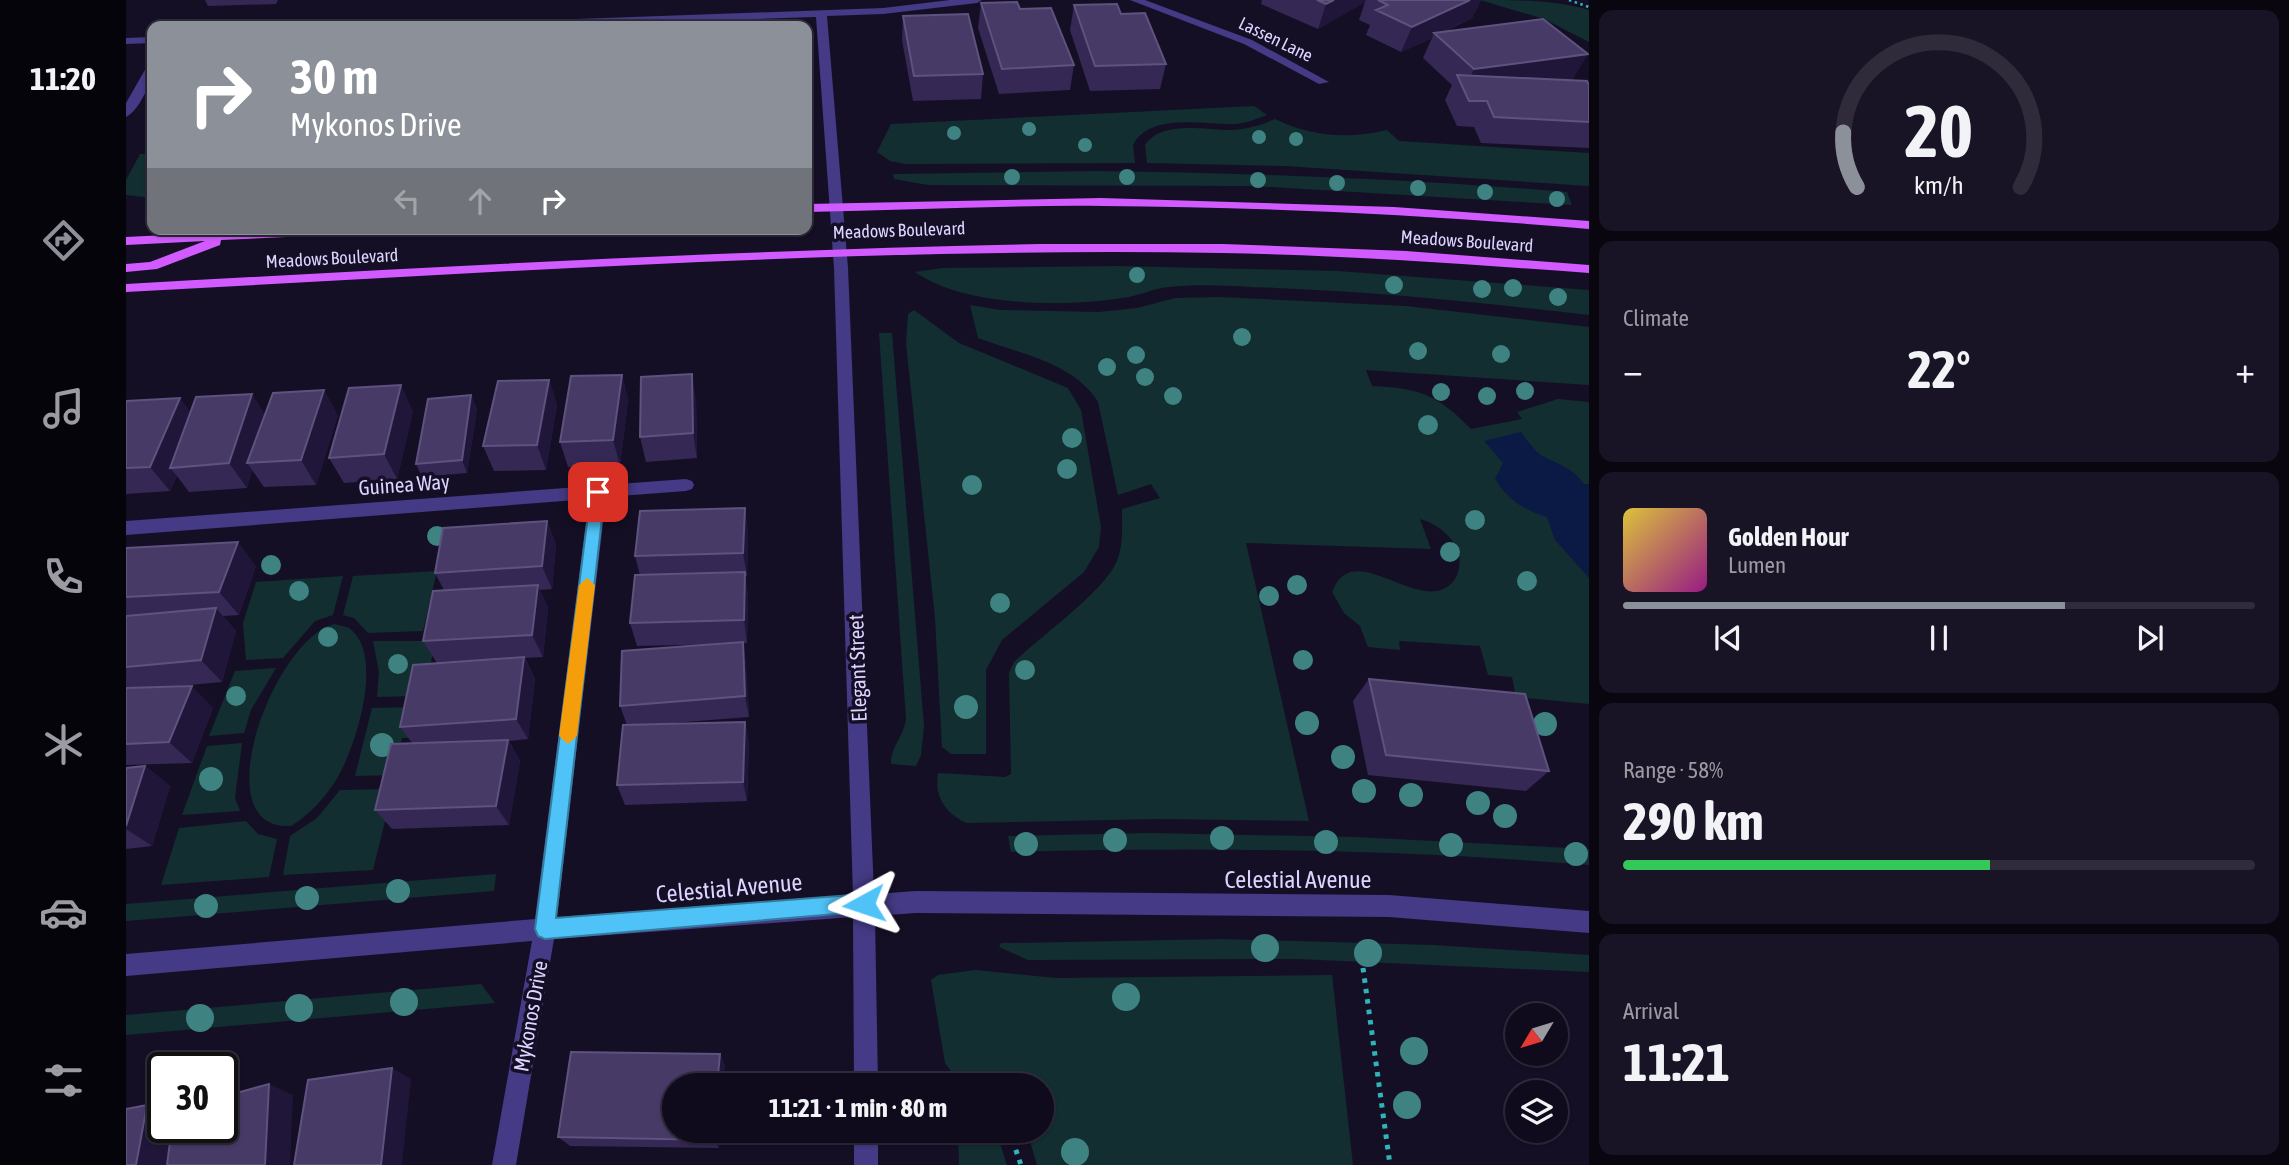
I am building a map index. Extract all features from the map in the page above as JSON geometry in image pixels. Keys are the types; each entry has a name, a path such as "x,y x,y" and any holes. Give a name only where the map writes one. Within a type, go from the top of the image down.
{"main road":[{"name":"Meadows Boulevard","path":"812,208 1006,202 1267,205 1589,225"},
{"name":"Meadows Boulevard","path":"126,241 251,235"},
{"path":"126,268 152,266 231,236"},
{"name":"Meadows Boulevard","path":"126,288 839,251 1150,246 1420,256 1589,270"}],"street":[{"path":"595,21 883,11 977,0"},
{"name":"Lassen Lane","path":"1135,0 1248,42 1323,82"},
{"name":"Elegant Street","path":"821,12 839,251 864,904 866,1073"},
{"path":"126,41 147,40"},
{"path":"126,113 147,77"},
{"name":"Guinea Way","path":"126,528 686,485"},
{"name":"Mykonos Drive","path":"504,1165 545,929 598,492"},
{"name":"Celestial Avenue","path":"126,965 864,904 1389,905 1589,922"},
{"path":"866,1143 866,1165"}],"path":[{"path":"1569,0 1589,8"},
{"path":"1363,968 1390,1165"},
{"path":"1013,1143 1021,1165"}],"green space":[{"path":"1480,0 1549,2 1589,10 1589,42 1544,19"},
{"path":"1254,106 1267,115 1235,124 1179,122 1152,128 1141,135 1133,145 1135,163 906,164 890,161 877,152 891,124"},
{"path":"1275,119 1303,130 1330,135 1358,135 1387,130 1399,141 1589,153 1589,186 1285,166 1147,163 1145,145 1163,132 1186,128 1239,129"},
{"path":"140,154 147,154 147,197 126,195 126,180"},
{"path":"1096,171 1331,177 1508,187 1567,192 1572,205 1253,186 928,185 894,179 893,174"},
{"path":"1117,266 1338,271 1589,290 1589,315 1394,295 1209,285 1163,288 1099,301 1044,303 987,298 960,292 936,284 915,272 942,268"},
{"path":"1221,297 1406,306 1589,327 1589,385 1366,370 1372,386 1427,395 1448,408 1471,429 1522,419 1517,412 1558,399 1589,402 1589,704 1516,697 1512,677 1488,675 1480,646 1399,641 1400,650 1368,647 1360,626 1344,613 1332,592 1340,578 1351,572 1378,575 1423,591 1437,591 1447,587 1455,579 1460,559 1453,541 1430,522 1420,519 1431,549 1246,543 1309,821 1158,819 967,823 953,815 943,803 938,789 938,773 1005,777 1011,774 1009,673 1014,662 1094,592 1114,567 1121,546 1122,509 1160,498 1151,484 1118,495 1098,402 1088,389 1075,378 1044,361 978,338 970,305 1000,310 1099,312 1137,308 1175,298"},
{"path":"914,310 959,343 1068,388 1081,410 1101,527 1099,547 1084,572 1002,640 986,670 986,754 951,754 942,747 935,618 906,343 908,314"},
{"path":"879,333 892,333 924,726 921,755 916,766 891,764 906,719"},
{"path":"437,571 423,631 368,633 354,618 343,615 353,576"},
{"path":"343,576 333,615 315,621 283,658 246,660 243,623 256,582"},
{"path":"334,624 349,628 360,641 365,658 364,702 351,747 344,766 331,787 304,817 291,826 265,819 252,799 250,768 257,732 271,696 289,663 311,637"},
{"path":"373,641 435,641 431,663 423,664 415,696 377,697 379,672"},
{"path":"276,668 251,710 244,733 209,736 235,671"},
{"path":"417,707 410,738 402,738 393,775 355,776 372,708"},
{"path":"242,743 235,798 240,811 182,815 207,746"},
{"path":"393,789 373,870 283,875 290,836 317,818 340,790"},
{"path":"246,821 258,834 277,839 269,877 161,885 179,828"},
{"path":"1149,833 1356,837 1589,849 1589,865 1300,851 1011,852 1008,836"},
{"path":"496,874 494,891 126,921 126,904"},
{"path":"1223,939 1433,945 1589,955 1589,972 1298,959 1028,960 999,947 1001,943"},
{"path":"975,970 1056,978 1332,975 1353,1165 1037,1165 1031,1143 1054,1143 1054,1073 952,1073 945,1063 931,980 938,975"},
{"path":"481,984 495,1003 126,1035 126,1015"},
{"path":"958,1143 1000,1143 1007,1165 959,1165"}],"water":[{"path":"1521,432 1538,453 1569,470 1584,484 1589,484 1589,578 1555,540 1547,517 1517,503 1495,479 1503,463 1484,441"}],"building":[{"path":"1317,0 1334,0 1326,4"},
{"path":"1378,0 1470,0 1412,27 1376,10 1388,5"},
{"path":"1017,2 1020,9 1051,8 1074,65 1002,69 981,3"},
{"path":"1117,4 1121,14 1145,13 1166,64 1095,66 1074,5"},
{"path":"968,14 983,74 914,76 903,16"},
{"path":"1543,19 1588,54 1474,69 1434,33"},
{"path":"1457,75 1587,81 1589,122 1494,117 1487,101 1469,101"},
{"path":"692,374 693,433 640,437 641,377"},
{"path":"622,375 613,440 560,442 571,376"},
{"path":"549,380 537,445 483,446 498,381"},
{"path":"401,385 384,454 329,458 349,388"},
{"path":"324,390 301,460 247,463 273,393"},
{"path":"252,394 229,463 170,468 196,397"},
{"path":"471,395 462,460 416,464 428,399"},
{"path":"180,398 150,467 126,468 126,401"},
{"path":"745,508 743,553 635,556 640,511"},
{"path":"547,521 542,566 435,573 443,528"},
{"path":"238,542 219,592 126,597 126,548"},
{"path":"745,572 744,620 630,623 635,575"},
{"path":"538,585 532,635 423,641 433,591"},
{"path":"216,608 201,660 126,667 126,616"},
{"path":"743,642 745,696 620,706 622,651"},
{"path":"524,657 516,719 400,727 413,665"},
{"path":"1369,679 1525,694 1549,771 1386,755"},
{"path":"192,686 169,742 126,744 126,688"},
{"path":"745,722 743,782 617,785 623,725"},
{"path":"508,740 496,806 375,810 391,744"},
{"path":"145,766 126,826 126,768"},
{"path":"571,1052 720,1054 718,1073 662,1073 662,1139 558,1137"},
{"path":"392,1068 381,1165 294,1165 308,1080"},
{"path":"269,1084 265,1165 167,1165 170,1143 238,1143 238,1093"},
{"path":"147,1105 136,1165 126,1165 126,1109"}],"slow traffic":[{"path":"568,736 587,585"}],"route":[{"path":"598,492 545,929 864,904"}]}
